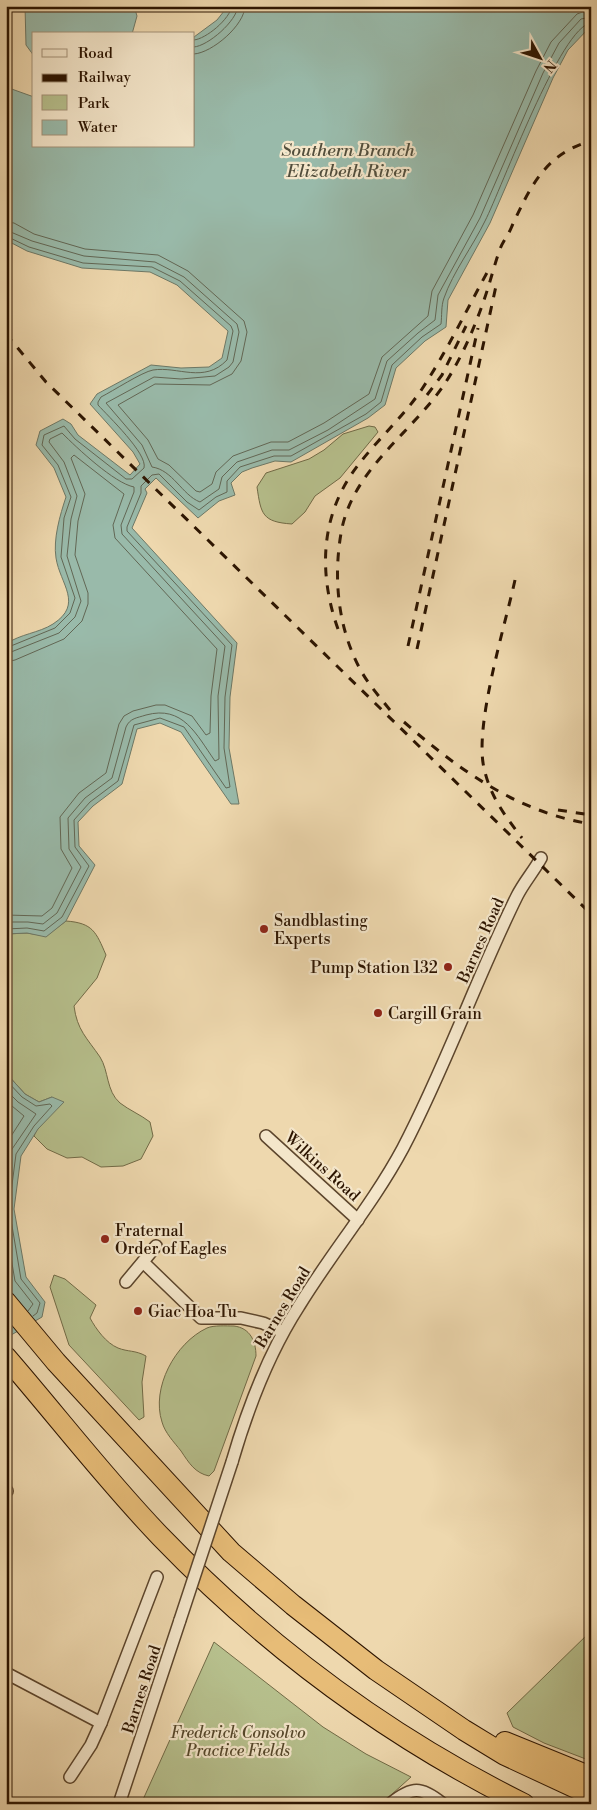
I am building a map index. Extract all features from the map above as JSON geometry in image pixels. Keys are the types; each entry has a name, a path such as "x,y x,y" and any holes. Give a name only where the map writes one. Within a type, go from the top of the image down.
{"highway":[{"path":"6,1302 56,1362 231,1552 293,1605 363,1660 447,1719 505,1756 590,1788"},
{"path":"12,1364 91,1459 161,1537 208,1584 276,1644 370,1716 431,1754 524,1804"}],"street":[{"name":"Barnes Road","path":"119,1804 254,1396 283,1332 299,1305 358,1220 403,1148 445,1060 517,895 541,858"},
{"name":"Wilkins Road","path":"266,1136 358,1220"},
{"path":"126,1282 156,1246"},
{"path":"143,1262 201,1318 241,1318 263,1322 283,1332"},
{"name":"Barnes Road","path":"70,1777 91,1745 101,1723 157,1577"},
{"path":"6,1673 101,1723"},
{"path":"390,1804 400,1795 414,1790 427,1792 443,1804"}],"green space":[{"path":"369,426 375,427 378,432 340,478 315,496 305,512 292,524 274,521 265,515 260,504 257,487 266,473 309,459 324,450 343,434"},
{"path":"66,921 82,924 92,930 106,955 97,978 74,1006 75,1014 83,1033 103,1063 115,1098 124,1106 150,1122 153,1136 141,1159 123,1166 101,1167 82,1157 67,1158 47,1149 34,1136 52,1097 39,1102 25,1094 6,1073 6,934 27,933 46,936"},
{"path":"54,1275 65,1279 96,1305 90,1318 109,1343 118,1348 146,1356 142,1382 144,1417 139,1420 69,1345 50,1287"},
{"path":"234,1326 244,1329 251,1336 255,1345 256,1356 214,1471 209,1476 200,1473 193,1467 167,1434 159,1409 160,1395 168,1368 185,1344 207,1328"},
{"path":"591,1631 591,1761 544,1743 513,1727 507,1713"},
{"name":"Frederick Consolvo Practice Fields","path":"214,1642 323,1727 366,1754 411,1777 381,1804 141,1804"}],"water":[{"path":"25,6 134,6 137,16 133,32 32,32 32,53 26,45"},
{"name":"Southern Branch Elizabeth River","path":"228,6 591,6 591,28 568,50 553,78 490,223 448,300 446,327 425,341 396,368 385,405 368,418 291,462 275,461 242,472 231,483 235,495 219,501 198,518 156,478 145,489 147,493 132,528 237,643 230,697 229,748 239,804 231,804 181,732 160,723 137,729 122,784 93,806 78,822 79,846 95,865 66,921 46,937 27,933 6,934 6,644 53,624 67,609 69,601 55,551 61,511 66,497 54,468 36,445 40,431 63,419 71,424 78,435 130,475 140,464 133,452 90,404 97,394 151,365 181,368 209,367 222,358 228,331 177,285 150,272 82,268 27,251 6,240 6,87 32,96 32,148 195,148 195,36 217,20"},
{"path":"6,1073 25,1094 39,1102 52,1097 64,1102 38,1129 21,1156 14,1209 26,1277 45,1302 42,1317 6,1338"}],"railway":[{"path":"390,710 369,684 359,667 346,634 342,617 338,581 339,545 349,507 371,469 431,402 450,375 476,322 501,246 533,185 541,173 562,154 575,146 591,141"},
{"path":"338,629 327,586 326,565 326,544 336,503 346,483 359,464 422,389 489,269"},
{"path":"417,649 496,286"},
{"path":"427,395 442,375 466,326"},
{"path":"408,646 478,328"},
{"path":"6,334 46,382 591,914"},
{"path":"515,580 492,676 483,727 482,750 484,768 494,797 522,838"},
{"path":"404,722 446,756 490,786 538,810 591,824"},
{"path":"558,810 591,815"}],"place":[{"name":"Sandblasting Experts","path":"264,929"},
{"name":"Pump Station 132","path":"448,967"},
{"name":"Cargill Grain","path":"378,1013"},
{"name":"Fraternal Order of Eagles","path":"105,1239"},
{"name":"Giac Hoa Tu","path":"138,1311"}]}
